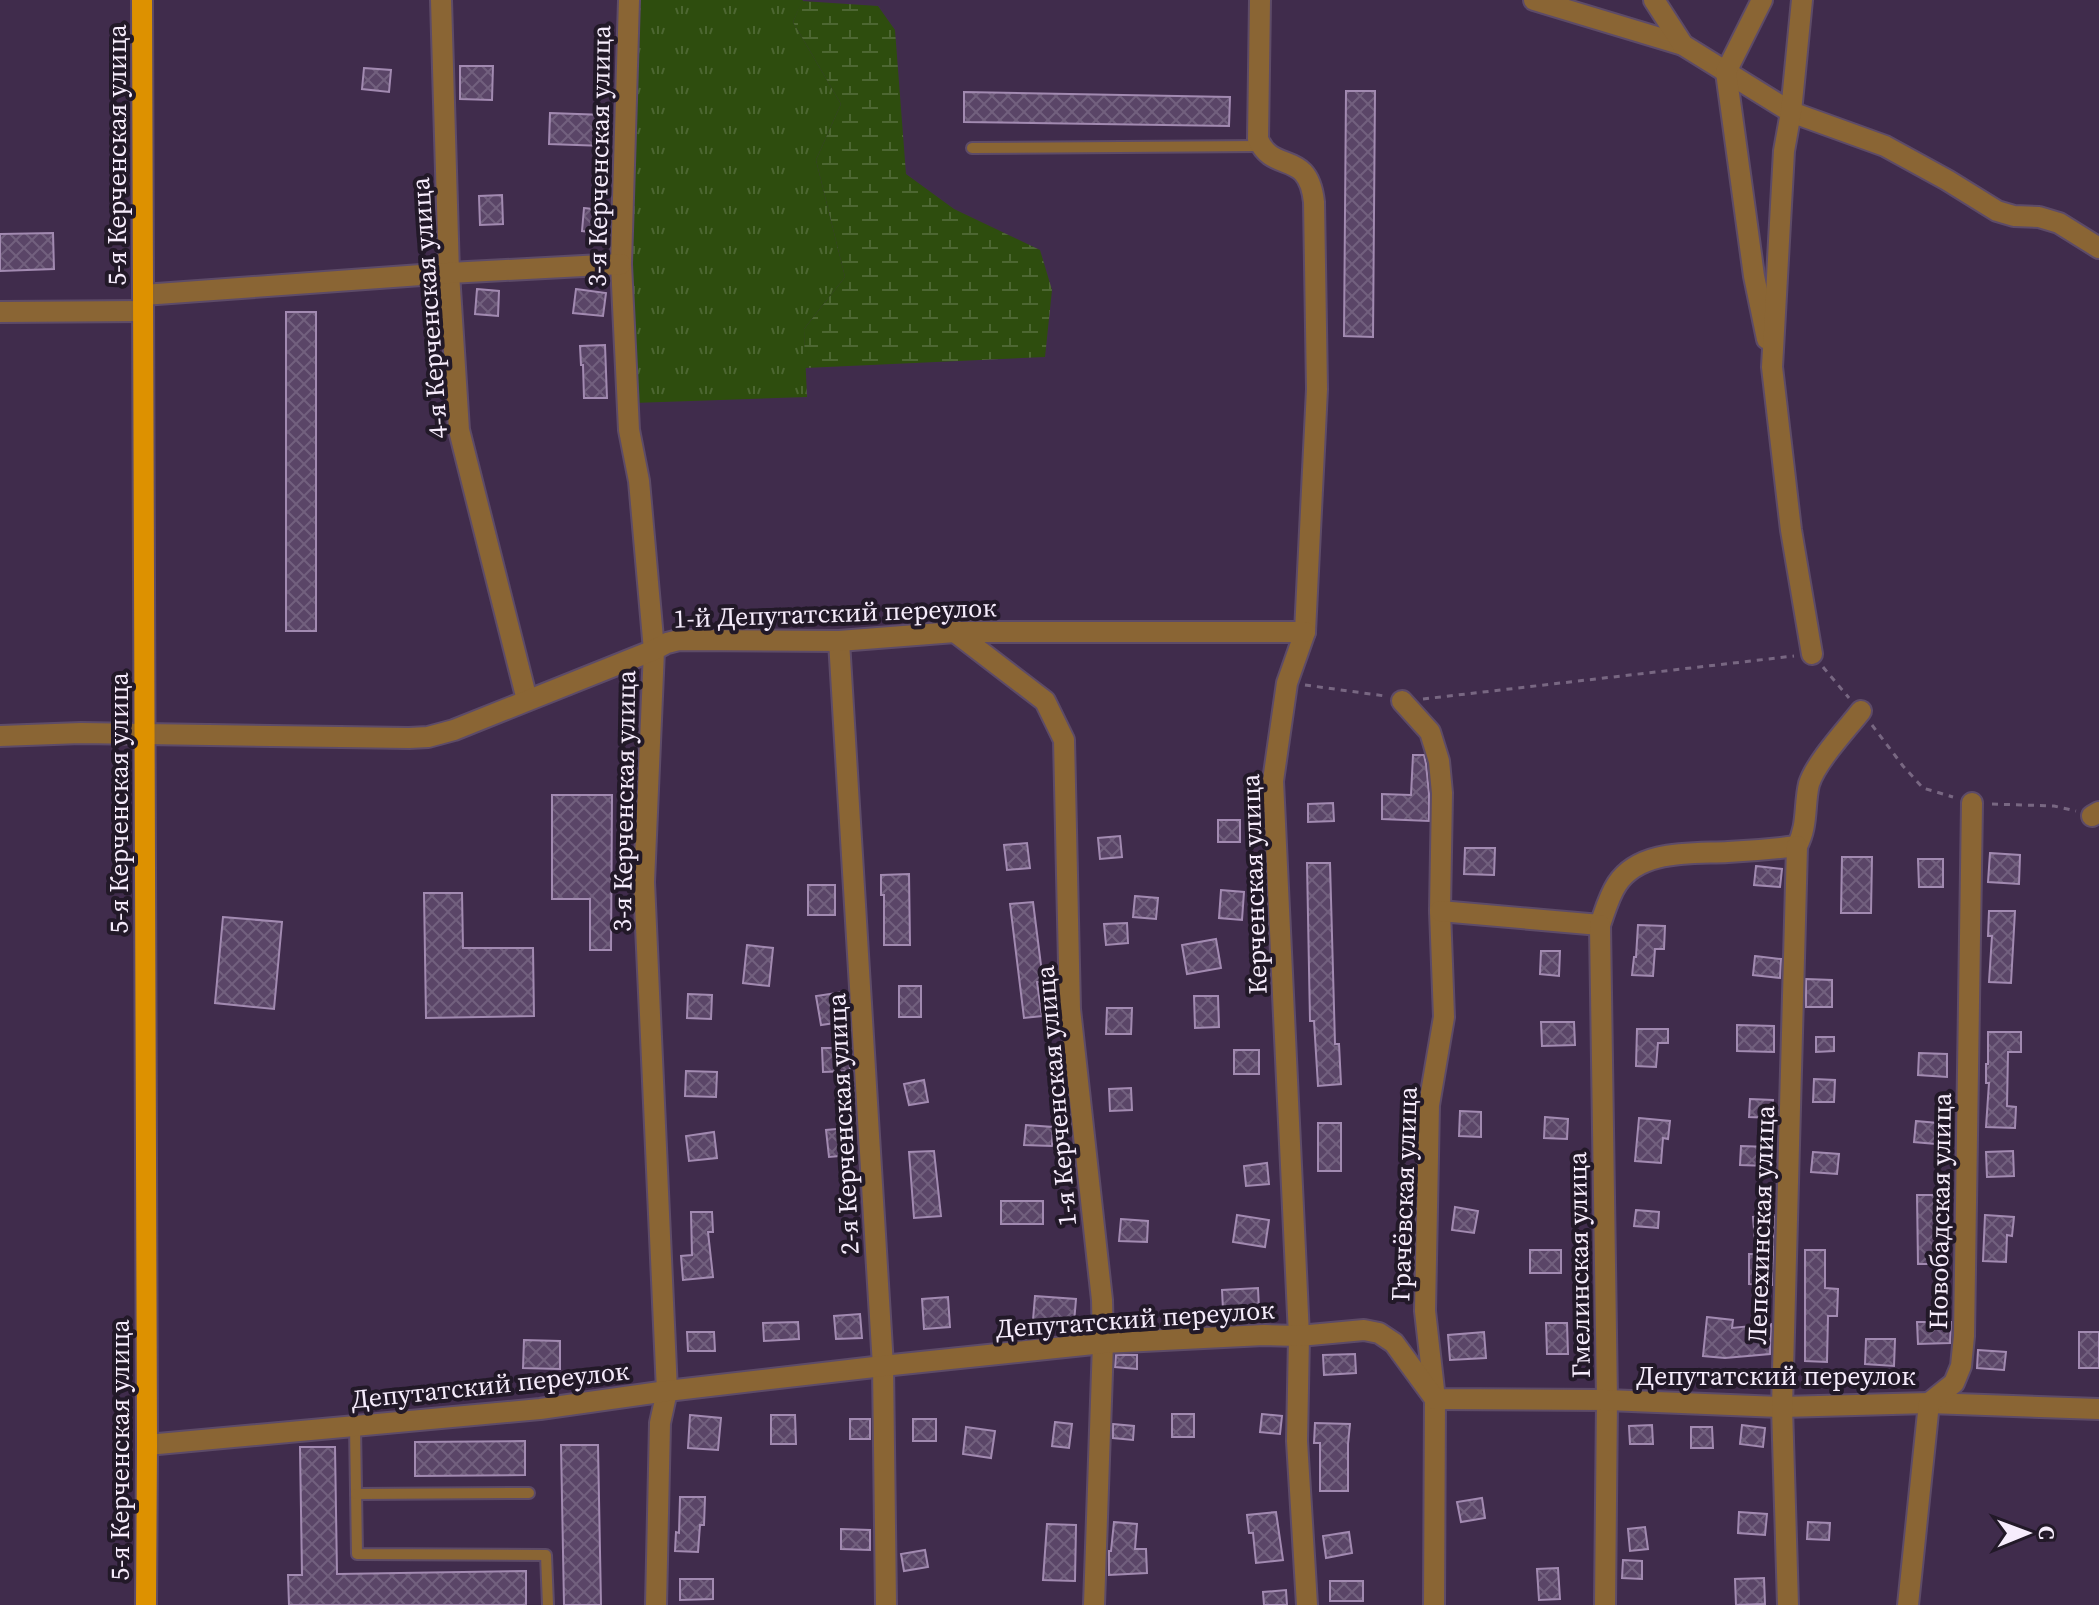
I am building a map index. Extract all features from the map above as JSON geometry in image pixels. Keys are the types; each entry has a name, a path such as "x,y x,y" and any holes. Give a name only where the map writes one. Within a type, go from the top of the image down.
{"main road":[{"name":"5-я Керченская улица","path":"142,0 146,1605"}],"street":[{"name":"4-я Керченская улица","path":"441,0 449,273 459,430 527,700"},
{"name":"3-я Керченская улица","path":"629,0 621,264 629,430 639,481 654,650 644,882 667,1391 660,1423 656,1605"},
{"path":"1260,0 1258,133 1261,146"},
{"path":"1534,0 1683,45 1791,112 1885,146 1997,211 2059,223 2099,248"},
{"path":"1654,0 1683,45"},
{"path":"1762,0 1726,72 1754,276 1783,444 1791,530 1812,654"},
{"path":"1772,367 1784,151 1802,0"},
{"name":"Керченская улица","path":"1261,146 1274,158 1302,170 1312,189 1314,202 1317,389 1305,632 1287,683 1273,781 1299,1336 1297,1441 1307,1605"},
{"path":"0,312 143,303 449,273 621,264"},
{"name":"1-й Депутатский переулок","path":"0,736 81,733 428,737 454,730 679,640 839,641 955,632 1305,632"},
{"name":"1-я Керченская улица","path":"955,632 1045,701 1064,740 1070,1009 1102,1300 1094,1605"},
{"name":"2-я Керченская улица","path":"839,641 883,1366 886,1605"},
{"name":"Грачёвская улица","path":"1402,701 1430,732 1439,761 1442,793 1440,911 1444,1017 1429,1105 1425,1311 1435,1399 1434,1605"},
{"name":"Лепехинская улица","path":"1788,1605 1782,1407 1797,846 1804,833 1809,784 1819,763 1861,711"},
{"name":"Новобадская улица","path":"1929,1403 1954,1383 1961,1366 1964,1336 1972,803"},
{"path":"1440,911 1600,925 1617,883 1647,861 1670,855 1797,846"},
{"name":"Гмелинская улица","path":"1600,925 1607,1400 1605,1605"},
{"name":"Депутатский переулок","path":"147,1445 540,1409 667,1391 1103,1343 1299,1336 1364,1330 1379,1333 1394,1343 1435,1399 1607,1400 1782,1407 1929,1403 2099,1409"},
{"path":"1908,1605 1929,1403"}],"lane":[{"path":"972,148 1261,146"},
{"path":"355,1426 357,1554 546,1555 548,1605"},
{"path":"356,1494 529,1493"}],"path":[{"path":"1287,683 1375,694 1402,701 1812,654 1923,788 1972,803 2054,806 2096,814"}],"green space":[{"path":"633,0 803,0 793,22 841,104 816,160 845,277 804,329 807,397 633,403"},
{"path":"802,1 878,6 895,30 906,174 954,209 1040,250 1052,290 1045,357 805,368 804,329 845,277 816,160 841,104 793,22"}],"building":[{"path":"460,66 493,66 492,100 460,99"},
{"path":"364,68 391,70 389,92 362,89"},
{"path":"1346,91 1375,91 1373,337 1344,336"},
{"path":"964,92 1230,97 1229,126 964,122"},
{"path":"550,113 605,115 604,146 549,144"},
{"path":"502,195 503,224 480,225 479,196"},
{"path":"584,208 610,211 609,234 582,231"},
{"path":"53,233 54,269 0,271 0,234"},
{"path":"477,289 499,291 498,316 475,314"},
{"path":"576,289 606,293 603,316 573,313"},
{"path":"286,312 316,312 316,631 286,631"},
{"path":"605,345 607,398 584,398 580,346"},
{"path":"1413,755 1424,755 1429,821 1382,819 1382,794 1411,795"},
{"path":"552,795 612,795 611,950 590,950 590,899 552,899"},
{"path":"1333,803 1334,821 1308,822 1308,804"},
{"path":"1218,820 1240,820 1240,842 1218,842"},
{"path":"1120,836 1122,857 1100,859 1098,838"},
{"path":"1027,843 1030,868 1007,870 1004,845"},
{"path":"1465,848 1495,848 1494,875 1464,874"},
{"path":"1990,853 2020,855 2019,884 1988,882"},
{"path":"1842,857 1872,857 1871,913 1841,913"},
{"path":"1918,859 1943,859 1943,887 1919,887"},
{"path":"1307,863 1330,863 1335,1044 1339,1044 1341,1084 1318,1086 1314,1021 1310,1021"},
{"path":"1756,866 1782,869 1780,887 1754,885"},
{"path":"909,874 910,945 884,945 881,875"},
{"path":"808,885 835,885 835,915 808,915"},
{"path":"1221,890 1244,892 1242,920 1219,918"},
{"path":"424,893 462,893 463,948 533,948 534,1016 426,1018"},
{"path":"1135,896 1158,898 1156,919 1133,917"},
{"path":"1033,902 1043,981 1037,982 1042,1016 1024,1018 1010,904"},
{"path":"1989,911 2015,911 2011,983 1989,982 1992,936 1988,936"},
{"path":"223,917 282,922 274,1009 215,1003"},
{"path":"1127,923 1128,943 1106,945 1104,924"},
{"path":"1638,925 1665,926 1664,949 1655,949 1653,976 1632,975"},
{"path":"1216,939 1221,968 1187,974 1182,945"},
{"path":"747,945 773,948 769,986 743,983"},
{"path":"1541,951 1560,951 1559,976 1540,974"},
{"path":"1755,956 1781,959 1780,978 1753,975"},
{"path":"1806,979 1832,980 1832,1007 1806,1007"},
{"path":"899,986 921,986 921,1017 899,1017"},
{"path":"844,992 848,1021 821,1025 816,996"},
{"path":"688,994 712,995 711,1019 687,1018"},
{"path":"1194,996 1218,996 1219,1027 1195,1028"},
{"path":"1107,1008 1132,1008 1131,1034 1106,1034"},
{"path":"1541,1022 1574,1022 1575,1045 1542,1046"},
{"path":"1737,1025 1774,1026 1774,1052 1737,1051"},
{"path":"1637,1029 1668,1029 1668,1043 1658,1043 1656,1067 1636,1066"},
{"path":"1988,1032 2021,1032 2021,1052 2008,1052 2007,1106 2016,1107 2015,1128 1986,1127"},
{"path":"1816,1037 1834,1037 1834,1051 1816,1052"},
{"path":"822,1048 849,1048 850,1071 823,1072"},
{"path":"1234,1050 1259,1050 1259,1074 1234,1074"},
{"path":"1919,1053 1947,1054 1947,1077 1918,1075"},
{"path":"686,1071 717,1072 716,1097 685,1096"},
{"path":"1814,1079 1835,1080 1834,1102 1813,1102"},
{"path":"924,1080 928,1102 909,1105 904,1084"},
{"path":"1131,1088 1132,1110 1110,1111 1109,1089"},
{"path":"1750,1099 1773,1100 1772,1118 1749,1117"},
{"path":"1460,1111 1481,1112 1481,1137 1459,1136"},
{"path":"1545,1117 1568,1119 1567,1139 1544,1138"},
{"path":"1639,1118 1670,1121 1668,1139 1663,1138 1661,1163 1635,1161"},
{"path":"1916,1121 1949,1124 1947,1145 1914,1142"},
{"path":"1318,1123 1341,1123 1341,1171 1318,1171"},
{"path":"1026,1125 1053,1127 1052,1146 1024,1145"},
{"path":"848,1128 851,1155 829,1157 826,1130"},
{"path":"714,1132 717,1158 689,1161 686,1136"},
{"path":"1741,1146 1769,1147 1768,1166 1740,1165"},
{"path":"934,1151 941,1216 914,1218 909,1152"},
{"path":"2013,1151 2014,1176 1987,1177 1986,1152"},
{"path":"1813,1152 1839,1154 1837,1174 1811,1172"},
{"path":"1267,1163 1269,1184 1246,1186 1244,1166"},
{"path":"1917,1195 1948,1195 1948,1264 1918,1264"},
{"path":"1001,1201 1043,1201 1043,1224 1001,1224"},
{"path":"1455,1207 1478,1211 1474,1233 1452,1230"},
{"path":"1636,1210 1659,1212 1658,1228 1634,1226"},
{"path":"691,1212 712,1212 713,1232 708,1232 713,1277 683,1280 681,1256 692,1255"},
{"path":"1237,1215 1269,1220 1265,1247 1233,1242"},
{"path":"1774,1215 1772,1285 1749,1284 1749,1254 1756,1254 1753,1217"},
{"path":"1985,1215 2014,1217 2012,1236 2007,1235 2006,1262 1983,1261"},
{"path":"1121,1219 1148,1221 1147,1242 1119,1241"},
{"path":"1530,1250 1561,1250 1561,1273 1530,1273"},
{"path":"1805,1250 1825,1250 1825,1288 1838,1289 1837,1316 1828,1316 1827,1362 1805,1361"},
{"path":"1258,1288 1259,1309 1223,1310 1222,1290"},
{"path":"1035,1296 1076,1299 1074,1323 1033,1320"},
{"path":"948,1297 950,1327 924,1329 922,1299"},
{"path":"860,1314 862,1338 836,1339 834,1316"},
{"path":"1707,1317 1733,1320 1732,1328 1771,1324 1770,1354 1725,1358 1703,1356"},
{"path":"798,1322 799,1339 764,1341 763,1323"},
{"path":"1917,1322 1951,1322 1950,1343 1918,1344"},
{"path":"1546,1323 1567,1323 1568,1354 1547,1354"},
{"path":"687,1332 714,1332 715,1351 688,1351"},
{"path":"1484,1332 1486,1358 1450,1360 1448,1335"},
{"path":"2079,1332 2099,1332 2099,1368 2079,1368"},
{"path":"1866,1339 1895,1339 1894,1366 1865,1364"},
{"path":"524,1340 560,1341 560,1369 523,1368"},
{"path":"1978,1350 2006,1352 2004,1370 1977,1368"},
{"path":"1355,1354 1356,1373 1324,1375 1323,1355"},
{"path":"1116,1355 1137,1355 1137,1369 1115,1367"},
{"path":"1172,1414 1194,1414 1194,1437 1172,1437"},
{"path":"1262,1414 1282,1416 1280,1434 1260,1432"},
{"path":"690,1415 721,1418 718,1450 688,1448"},
{"path":"771,1415 795,1415 796,1444 771,1444"},
{"path":"850,1419 870,1419 870,1439 850,1439"},
{"path":"913,1419 936,1419 936,1441 913,1441"},
{"path":"1055,1422 1072,1424 1069,1448 1052,1446"},
{"path":"1315,1423 1350,1424 1348,1491 1320,1491 1320,1443 1314,1443"},
{"path":"1113,1424 1134,1426 1133,1440 1113,1438"},
{"path":"1652,1425 1653,1444 1630,1444 1629,1426"},
{"path":"1742,1425 1765,1428 1763,1447 1740,1444"},
{"path":"966,1427 995,1431 991,1458 963,1454"},
{"path":"1691,1427 1712,1427 1713,1448 1691,1448"},
{"path":"525,1441 525,1475 415,1476 415,1442"},
{"path":"561,1445 598,1445 601,1605 564,1605"},
{"path":"300,1447 335,1447 337,1574 526,1571 526,1605 289,1605 288,1575 302,1575"},
{"path":"680,1497 705,1497 704,1525 700,1525 698,1552 675,1551"},
{"path":"1482,1498 1485,1518 1461,1522 1457,1502"},
{"path":"1276,1512 1283,1560 1256,1563 1253,1533 1249,1533 1247,1515"},
{"path":"1739,1512 1767,1514 1765,1535 1738,1533"},
{"path":"1114,1522 1137,1524 1135,1549 1146,1549 1147,1573 1109,1575"},
{"path":"1808,1522 1830,1523 1829,1540 1807,1539"},
{"path":"1047,1524 1076,1525 1075,1581 1043,1580"},
{"path":"1645,1527 1648,1549 1630,1551 1628,1529"},
{"path":"841,1529 870,1530 870,1550 841,1549"},
{"path":"1349,1532 1352,1553 1326,1558 1323,1536"},
{"path":"925,1550 928,1567 904,1571 901,1554"},
{"path":"1623,1560 1642,1561 1642,1579 1622,1578"},
{"path":"1558,1568 1560,1599 1539,1600 1537,1569"},
{"path":"1764,1578 1765,1604 1736,1605 1735,1579"},
{"path":"680,1579 713,1579 713,1599 680,1600"},
{"path":"1330,1581 1363,1581 1363,1601 1330,1601"},
{"path":"1286,1590 1287,1605 1264,1605 1263,1592"}]}
